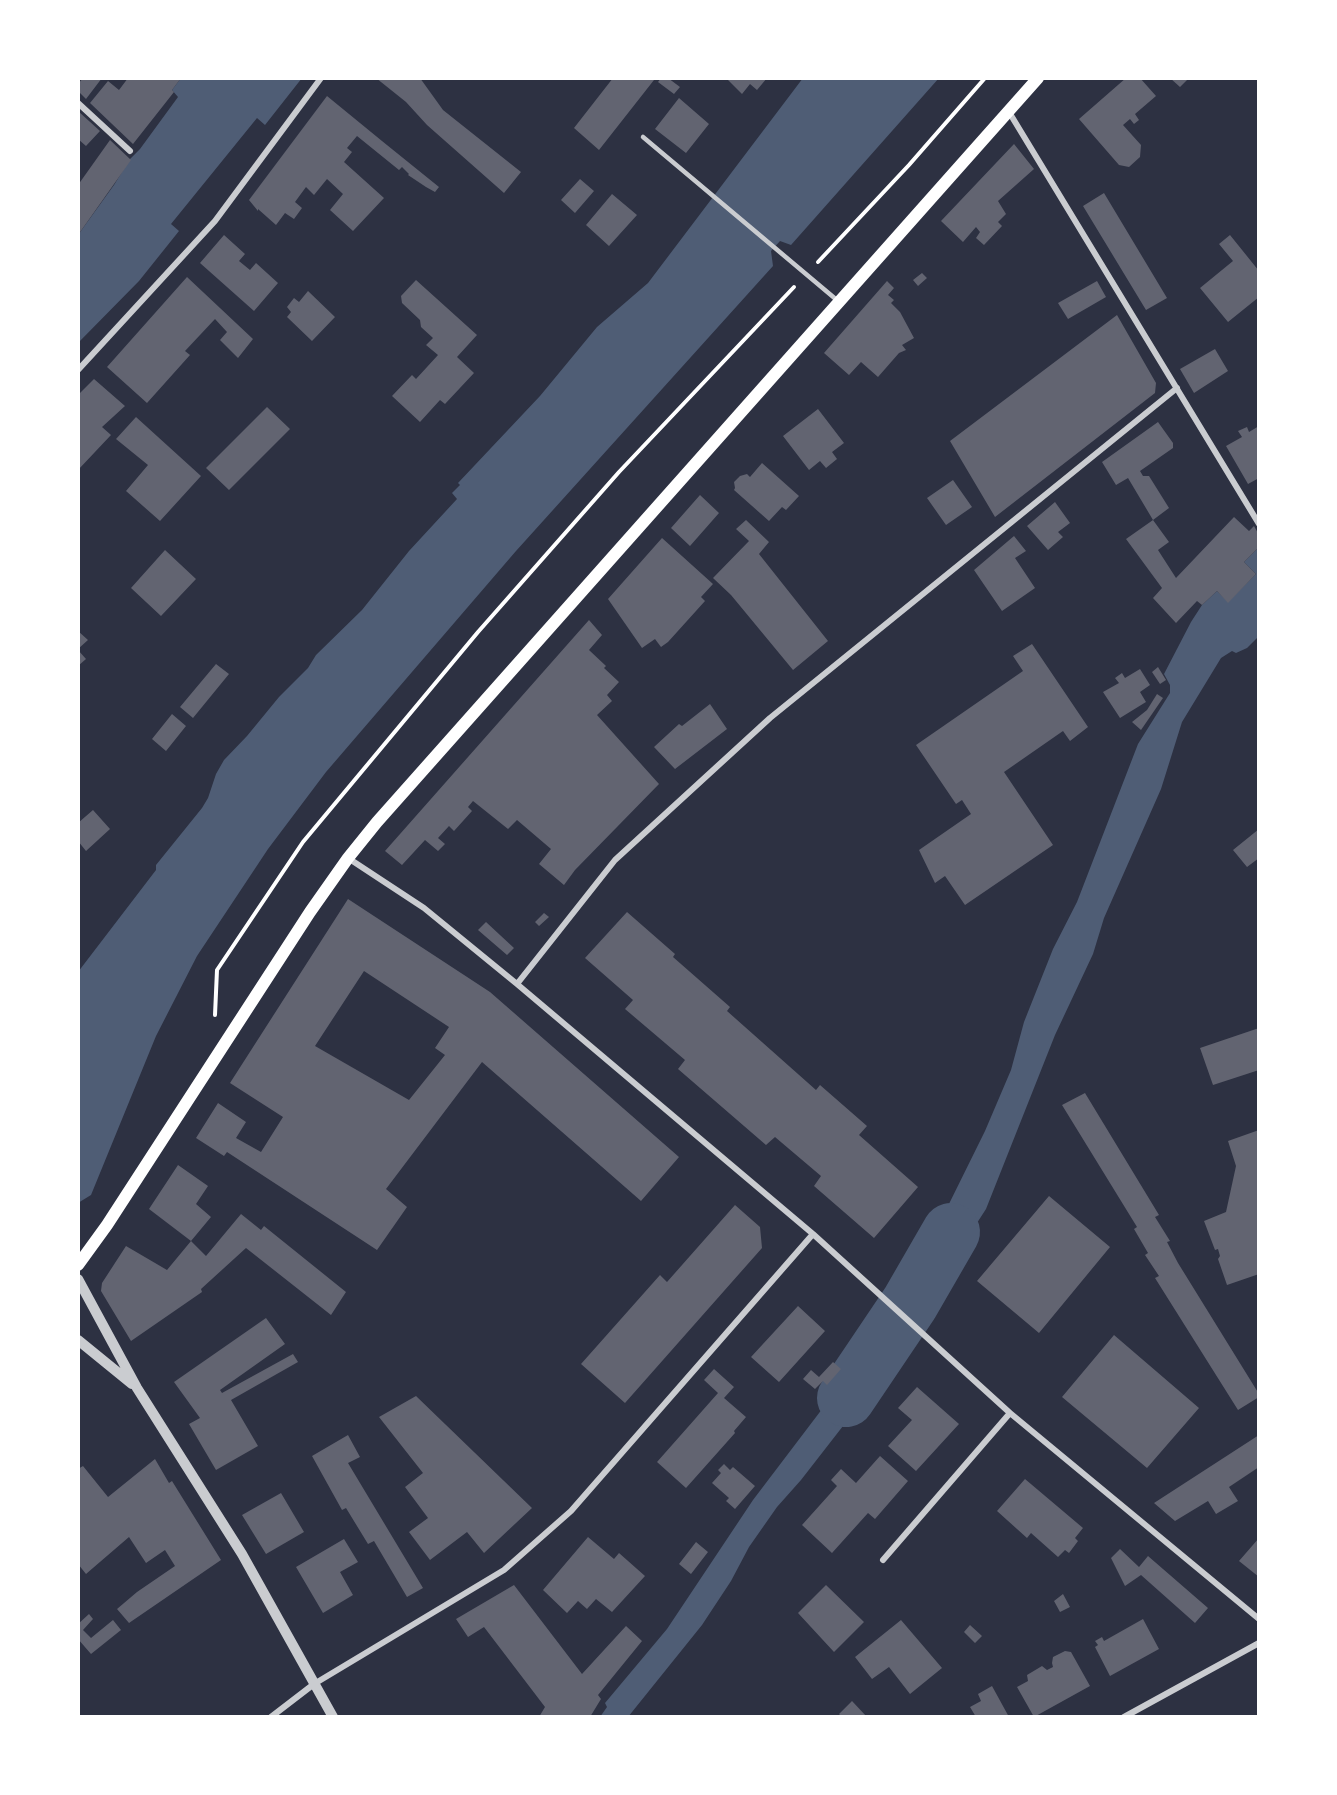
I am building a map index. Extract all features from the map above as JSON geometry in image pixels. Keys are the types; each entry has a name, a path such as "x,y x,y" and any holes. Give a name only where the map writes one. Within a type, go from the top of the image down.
{"main road":[{"path":"78,1265 107,1225 310,912 348,858 398,797 1038,78"}],"street":[{"path":"78,370 215,221 321,78"},
{"path":"78,103 130,151"},
{"path":"1009,111 1259,524"},
{"path":"517,984 615,860 770,718 1177,388"},
{"path":"348,858 424,908 517,984 813,1234 1010,1413 1259,1619"},
{"path":"271,1717 314,1684 504,1570 556,1525 571,1511 813,1234"},
{"path":"78,1279 137,1388 242,1554 333,1717"},
{"path":"78,1340 137,1388"},
{"path":"883,1560 1010,1413"},
{"path":"1124,1717 1259,1643"}],"lane":[{"path":"643,137 839,302"}],"path":[{"path":"213,1060 218,970 303,842 478,632 619,472 909,165 985,78"}],"water":[{"path":"181,78 302,78 265,125 257,118 171,224 179,231 139,281 78,343 78,235 130,159 178,97 172,90"},
{"path":"803,78 939,78 791,245 780,241 771,251 773,266 516,551 326,772 268,849 197,956 156,1036 91,1195 78,1203 78,972 156,870 156,865 202,808 224,760 279,697 308,668 316,655 362,610 409,551 457,499 452,493 460,485 458,483 540,396 597,327 648,283"},
{"path":"1259,547 1259,636 1247,648 1236,653 1232,651 1221,658 1182,722 1161,789 1104,918 1093,954 1055,1035 986,1209 924,1305 929,1310 924,1314 894,1288 897,1284 900,1285 944,1214 985,1131 1011,1070 1024,1022 1053,949 1077,902 1138,744 1170,693 1170,685 1164,674 1202,605 1217,591 1228,602 1256,574 1244,562"},
{"path":"876,1318 904,1343 903,1348 899,1345 871,1390 777,1507 749,1547 731,1581 702,1625 628,1717 600,1717 607,1707 605,1703 667,1629 753,1500 835,1392 875,1325 872,1323"}],"building":[{"path":"83,78 102,78 86,99 78,91 78,84"},
{"path":"128,78 181,78 172,90 174,92 133,144 90,103 108,81 119,90"},
{"path":"376,78 420,78 443,110 521,172 504,193 427,125 406,102"},
{"path":"613,78 652,78 654,80 599,150 574,128"},
{"path":"661,78 668,78 680,87 674,94 658,82"},
{"path":"726,78 767,78 757,90 750,84 742,94"},
{"path":"1126,78 1140,78 1156,96 1135,114 1139,120 1134,124 1130,119 1123,125 1141,145 1140,157 1129,167 1119,165 1079,119"},
{"path":"1170,78 1189,78 1180,87"},
{"path":"327,96 439,187 435,192 408,175 402,167 399,170 357,136 347,148 352,152 344,162 384,198 353,231 330,210 343,194 327,179 314,195 306,187 295,202 302,208 294,219 285,213 276,225 258,209 258,211 249,200"},
{"path":"679,98 709,124 686,153 655,129"},
{"path":"78,111 100,131 86,146 78,139"},
{"path":"110,140 131,160 78,235 78,185"},
{"path":"1014,144 1034,169 998,201 1006,214 998,222 1002,226 984,245 976,238 980,232 976,227 963,242 941,221"},
{"path":"580,179 594,191 575,213 561,200"},
{"path":"1104,193 1167,298 1146,310 1083,206"},
{"path":"612,194 637,215 609,246 586,225"},
{"path":"224,235 245,254 239,261 250,270 256,263 278,283 254,311 200,263"},
{"path":"1230,235 1259,271 1259,297 1228,322 1200,288 1233,261 1219,244"},
{"path":"922,273 927,278 918,286 913,280"},
{"path":"187,277 253,339 238,358 220,340 227,332 215,319 185,351 190,355 147,403 107,367"},
{"path":"416,280 477,335 457,357 474,373 445,404 440,400 420,422 392,396 412,375 416,379 438,355 426,345 433,338 421,327 420,320 402,303 401,296"},
{"path":"887,281 894,288 888,295 894,300 891,303 900,312 914,338 902,345 906,350 899,353 878,377 861,362 849,375 824,353"},
{"path":"1097,281 1106,297 1068,319 1058,303"},
{"path":"308,291 335,317 312,341 287,317 291,312 287,307 294,298 299,302"},
{"path":"1117,315 1156,383 1155,393 995,517 950,441"},
{"path":"1215,349 1228,371 1194,393 1180,369"},
{"path":"94,379 125,406 102,427 111,435 78,470 78,395"},
{"path":"267,407 290,429 229,490 206,468"},
{"path":"818,409 844,443 832,452 837,459 826,468 820,461 809,470 783,436"},
{"path":"136,417 201,476 160,521 126,491 148,465 116,439"},
{"path":"1158,422 1173,443 1173,448 1140,471 1143,476 1149,476 1169,508 1153,520 1128,478 1116,485 1102,462"},
{"path":"1259,426 1259,478 1248,484 1226,446 1242,437 1238,431 1247,427 1249,432"},
{"path":"762,463 799,496 786,510 782,507 769,521 734,490 734,482 740,476 747,474 750,477"},
{"path":"953,480 972,507 946,525 927,498"},
{"path":"700,495 719,513 690,546 671,528"},
{"path":"1055,502 1070,523 1058,532 1063,537 1048,550 1027,526"},
{"path":"1234,517 1249,531 1254,526 1259,535 1259,547 1244,562 1256,574 1228,603 1217,591 1202,605 1197,601 1176,623 1153,598 1162,588 1126,539 1153,520 1169,542 1158,550 1176,578"},
{"path":"746,520 769,542 759,554 828,641 793,670 731,595 713,578 749,541 736,529"},
{"path":"1014,536 1026,551 1015,558 1035,588 1002,611 974,570"},
{"path":"662,538 713,584 701,597 705,601 668,642 661,647 655,639 642,648 608,599"},
{"path":"165,550 196,579 161,616 131,588"},
{"path":"589,620 602,635 589,650 619,682 607,695 612,701 597,715 659,784 575,870 564,885 539,864 551,849 517,820 508,829 473,801 468,807 472,811 454,831 449,826 438,838 445,844 438,851 425,840 402,865 385,851"},
{"path":"78,631 88,640 78,649"},
{"path":"1032,644 1088,727 1070,741 1063,731 1004,772 1053,845 965,905 945,876 935,883 919,850 971,814 962,800 956,804 916,745 1023,671 1013,656"},
{"path":"78,650 86,659 78,666"},
{"path":"216,664 229,674 193,718 180,707"},
{"path":"1158,667 1166,680 1160,684 1152,672"},
{"path":"1140,669 1150,685 1140,692 1146,702 1120,718 1103,692 1119,683 1115,678 1122,673 1125,678"},
{"path":"1157,694 1163,698 1141,730 1132,722 1147,710"},
{"path":"710,704 727,729 675,769 654,747 679,724 682,726"},
{"path":"172,714 186,726 166,751 152,739"},
{"path":"93,810 110,829 86,851 78,841 78,823"},
{"path":"1259,829 1259,858 1247,867 1233,850"},
{"path":"348,899 490,992 679,1157 641,1201 482,1062 386,1189 407,1207 377,1250 227,1152 224,1156 196,1138 218,1103 246,1122 236,1138 261,1152 283,1117 230,1083","holes":["364,971 449,1027 435,1048 445,1055 409,1100 315,1046"]},
{"path":"627,912 675,954 673,957 730,1007 727,1011 816,1090 820,1085 867,1126 859,1135 918,1187 874,1238 814,1186 821,1176 775,1137 766,1145 678,1069 685,1060 625,1009 633,1000 585,958"},
{"path":"544,913 549,917 539,926 535,922"},
{"path":"486,922 514,948 507,955 478,930"},
{"path":"1259,1028 1259,1070 1213,1085 1200,1048"},
{"path":"1085,1093 1159,1215 1155,1217 1170,1241 1167,1242 1178,1263 1259,1394 1259,1397 1238,1410 1155,1278 1159,1276 1145,1255 1148,1253 1134,1229 1137,1227 1062,1105"},
{"path":"1259,1130 1259,1274 1227,1285 1218,1259 1220,1256 1218,1249 1215,1250 1204,1221 1226,1212 1236,1166 1228,1141"},
{"path":"178,1165 208,1186 196,1204 211,1217 191,1241 149,1209"},
{"path":"1049,1196 1110,1247 1039,1333 977,1281"},
{"path":"735,1205 760,1227 762,1248 625,1403 581,1364 660,1275 667,1282"},
{"path":"241,1214 261,1230 264,1226 346,1292 331,1315 246,1248 201,1289 202,1292 131,1341 101,1291 102,1283 126,1246 167,1270 191,1241 206,1256"},
{"path":"798,1306 825,1331 779,1382 751,1357"},
{"path":"266,1318 285,1344 220,1390 222,1393 293,1354 298,1362 231,1400 258,1446 216,1470 189,1424 200,1418 174,1382"},
{"path":"1114,1335 1199,1408 1147,1468 1062,1397"},
{"path":"833,1362 841,1369 827,1385 823,1381 815,1389 803,1379 811,1370 819,1377"},
{"path":"714,1369 734,1387 724,1398 746,1417 734,1431 735,1433 686,1488 657,1462 718,1393 704,1380"},
{"path":"917,1387 959,1424 916,1471 888,1446 912,1420 898,1408"},
{"path":"416,1396 532,1508 484,1553 467,1532 430,1560 409,1532 428,1518 405,1487 423,1473 379,1417"},
{"path":"348,1435 360,1457 348,1463 423,1588 407,1597 374,1541 368,1544 346,1508 342,1510 312,1456"},
{"path":"1259,1435 1259,1467 1229,1487 1238,1501 1216,1514 1208,1501 1175,1521 1154,1503"},
{"path":"880,1456 908,1481 875,1519 868,1513 832,1553 802,1525 837,1486 831,1480 841,1469 856,1483"},
{"path":"155,1459 169,1483 172,1481 221,1560 129,1623 117,1609 175,1566 165,1550 146,1563 129,1537 86,1574 78,1564 78,1469 83,1466 108,1497"},
{"path":"724,1464 730,1470 733,1467 755,1486 735,1509 726,1501 729,1498 712,1483 721,1473 718,1470"},
{"path":"1025,1479 1083,1528 1075,1538 1078,1541 1069,1553 1065,1550 1058,1557 1031,1533 1027,1538 997,1511"},
{"path":"281,1493 304,1532 266,1554 242,1515"},
{"path":"588,1537 614,1559 619,1553 645,1576 612,1612 596,1599 587,1609 578,1601 567,1613 543,1590"},
{"path":"1259,1538 1259,1577 1239,1561"},
{"path":"344,1539 358,1562 340,1572 353,1595 323,1613 296,1567"},
{"path":"696,1542 708,1552 691,1574 679,1564"},
{"path":"1120,1549 1139,1567 1148,1556 1208,1608 1195,1623 1141,1575 1125,1586 1111,1558"},
{"path":"514,1585 582,1674 626,1626 642,1641 598,1695 601,1699 590,1717 539,1717 545,1707 484,1627 468,1637 456,1619"},
{"path":"826,1585 864,1622 834,1652 798,1613"},
{"path":"1063,1594 1070,1607 1060,1612 1054,1601"},
{"path":"89,1614 93,1619 83,1630 91,1638 113,1620 121,1630 91,1654 78,1639 78,1624"},
{"path":"1143,1619 1159,1649 1110,1676 1095,1647 1098,1645 1095,1641 1102,1637 1104,1641"},
{"path":"901,1620 942,1668 910,1694 889,1667 872,1679 855,1657"},
{"path":"970,1625 982,1636 975,1643 964,1632"},
{"path":"1065,1651 1071,1652 1090,1686 1034,1717 1017,1687 1028,1681 1027,1675 1042,1666 1047,1670 1053,1667 1053,1657"},
{"path":"992,1686 1009,1717 976,1717 970,1707 981,1701 978,1694"},
{"path":"852,1701 867,1717 842,1717 839,1714"}],"waterway":[{"path":"846,1398 910,1303 951,1232"}]}
